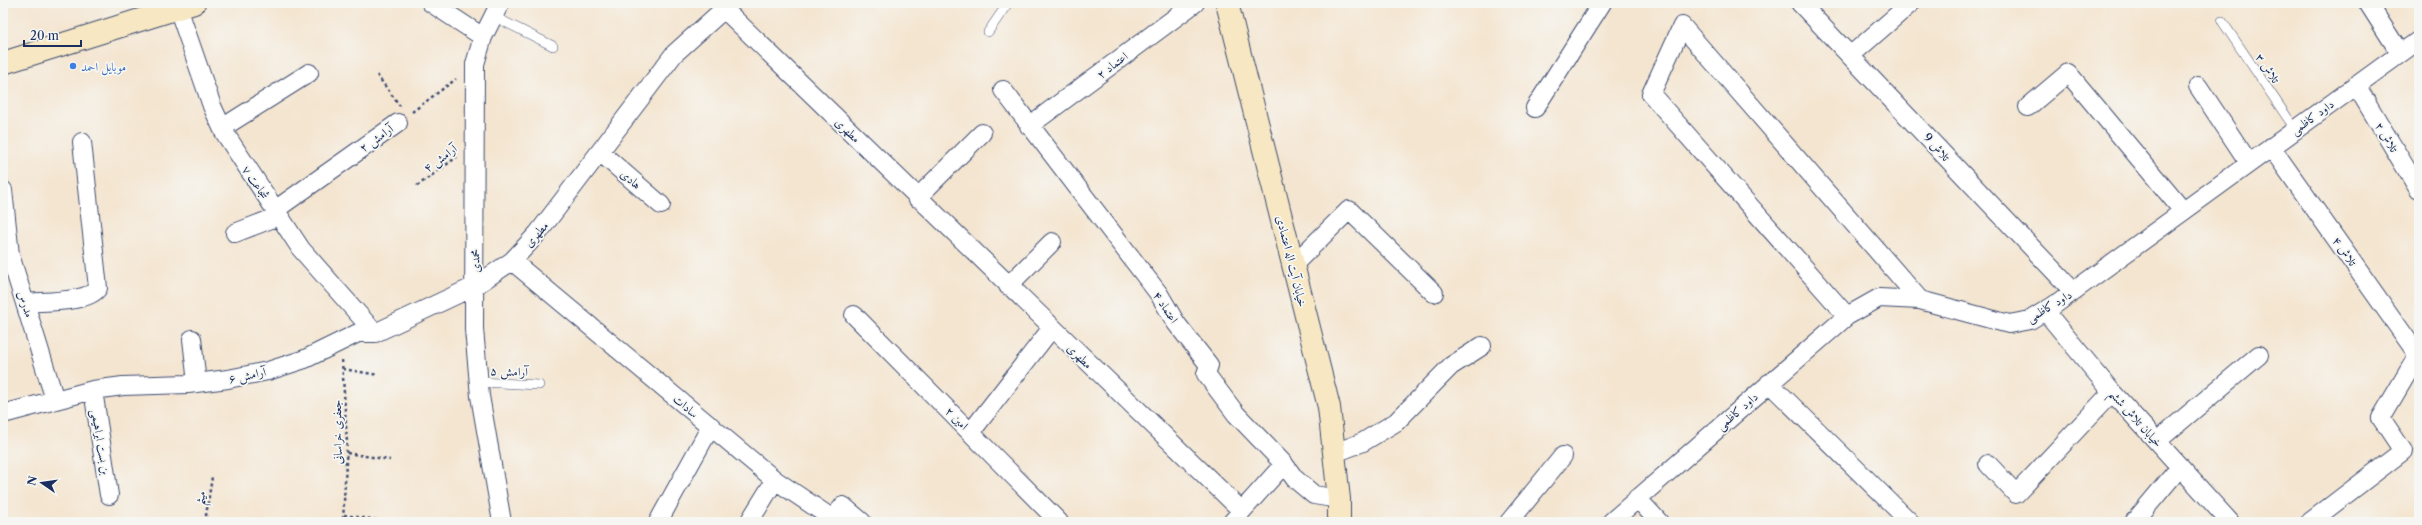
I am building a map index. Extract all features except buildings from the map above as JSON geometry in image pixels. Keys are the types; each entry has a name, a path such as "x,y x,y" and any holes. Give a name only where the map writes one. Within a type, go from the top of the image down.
{"main road":[{"name":"خیابان آیت اله اعتمادی","path":"1227,3 1329,407 1339,498 1339,522"},
{"path":"3,63 186,5"}],"street":[{"path":"431,3 483,37"},
{"name":"اعتماد ۲","path":"1029,126 1195,3"},
{"path":"1535,108 1602,3"},
{"name":"تلاش 9","path":"1800,3 2073,291"},
{"path":"1850,56 1911,3"},
{"path":"2368,3 2400,53"},
{"name":"شجاعت ۷","path":"186,5 222,128 301,249 375,333"},
{"name":"مطهری","path":"476,286 512,260 538,233 601,153 674,54 724,9 1008,286 1237,517"},
{"name":"محمدی","path":"496,10 483,37 475,64 474,144 476,286 474,329 478,382 502,522"},
{"path":"1847,316 1651,94 1682,26 1920,300"},
{"name":"داود کاظمی","path":"1611,522 1847,316 1879,298 1920,300 2009,324 2030,320 2073,291 2419,40"},
{"path":"222,128 309,73"},
{"path":"2028,107 2068,73 2183,211"},
{"name":"تلاش ۲","path":"2356,85 2419,190"},
{"path":"2198,86 2249,163"},
{"name":"اعتماد ۴","path":"1003,90 1029,126 1159,294 1176,323 1209,365 1206,374 1217,390 1284,464 1295,479 1314,495 1339,498"},
{"name":"آرامش ۲","path":"235,233 277,213 402,119"},
{"path":"917,198 982,133"},
{"path":"26,303 84,298 95,293 98,288 82,142"},
{"name":"تلاش ۴","path":"2271,147 2418,355"},
{"name":"هادی","path":"601,153 661,205"},
{"name":"مدرس","path":"3,202 10,255 55,400"},
{"path":"1293,265 1349,210 1434,293"},
{"path":"1008,286 1052,242"},
{"name":"سادات","path":"512,260 775,480 833,519 843,506 862,522"},
{"name":"آرامش ۶","path":"3,414 93,390 123,386 197,383 228,379 287,366 358,333 375,333 476,286"},
{"name":"خیابان تلاش ششم","path":"2045,311 2112,392 2230,522"},
{"name":"امین ۲","path":"854,315 1059,522"},
{"path":"971,432 1051,329"},
{"path":"192,339 197,383"},
{"path":"1335,453 1363,442 1396,422 1451,366 1482,346"},
{"path":"2157,441 2260,355"},
{"path":"2310,522 2403,451 2381,418 2418,355"},
{"path":"1769,384 1910,522"},
{"name":"بن بست ابراهیمی","path":"93,390 109,495"},
{"path":"1988,464 2016,494 2112,392"},
{"path":"658,522 710,426"},
{"path":"1509,522 1563,456"},
{"path":"1237,517 1284,464"},
{"path":"2134,522 2180,467"},
{"path":"748,522 775,480"},
{"path":"1637,498 1660,522"}],"lane":[{"path":"988,32 1008,3"},
{"path":"496,10 552,46"},
{"name":"تلاش ۳","path":"2222,21 2295,129"},
{"name":"آرامش ۵","path":"478,382 539,385"}],"path":[{"path":"377,76 402,119 475,64"},
{"name":"آرامش ۴","path":"417,186 474,144"},
{"name":"جعفری خراسانی","path":"340,342 347,410 347,453 343,522"},
{"path":"343,369 378,375"},
{"path":"347,453 390,460"},
{"name":"میثم","path":"205,522 212,477"},
{"path":"344,515 377,520"}],"place":[{"name":"موبایل احمد","path":"73,66"}]}
